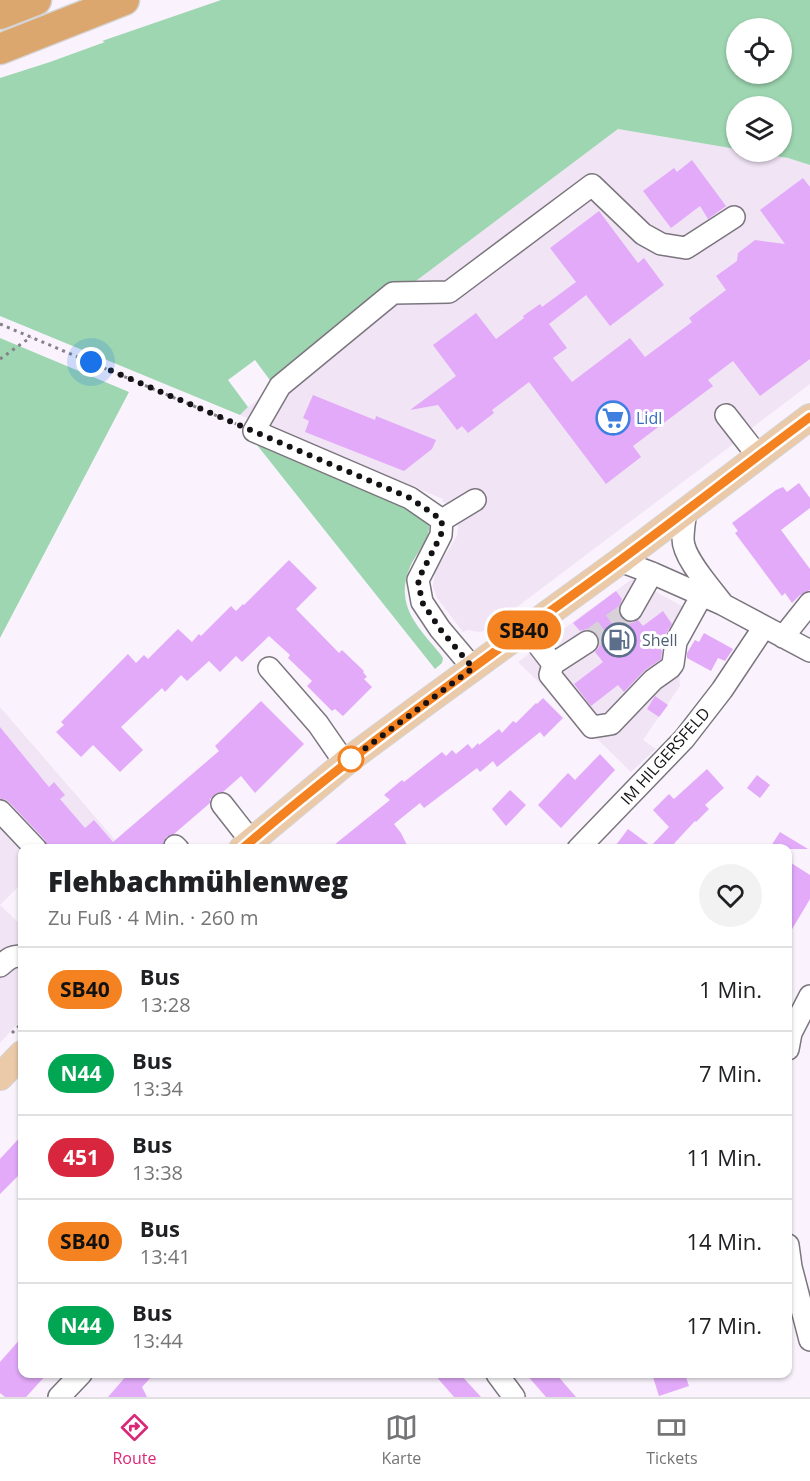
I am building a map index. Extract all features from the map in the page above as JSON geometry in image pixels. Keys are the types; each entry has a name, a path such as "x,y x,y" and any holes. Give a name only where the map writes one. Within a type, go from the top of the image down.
{"highway":[{"path":"0,14 36,0"},
{"path":"0,49 124,0"}],"main road":[{"path":"248,844 345,763 620,561 810,417"},
{"path":"0,1077 18,1058"}],"street":[{"path":"442,520 410,498 254,432 280,386 393,293 449,292 592,185 644,234 661,244 686,248 734,217"},
{"path":"726,415 758,456"},
{"path":"442,520 475,500"},
{"path":"686,510 684,547 693,565 723,604"},
{"path":"442,520 441,535 418,580 422,602 440,629 473,668"},
{"path":"620,561 723,604 810,651"},
{"path":"631,610 652,573"},
{"path":"587,642 553,664 550,675 592,727 611,724 653,680 673,664 676,642 702,595"},
{"name":"IM HILGERSFELD","path":"583,844 676,748 722,690 773,632 810,603"},
{"path":"526,629 553,664"},
{"path":"269,668 318,724 345,763"},
{"path":"222,804 246,844"},
{"path":"0,811 31,844"},
{"path":"0,966 11,957 18,956"},
{"path":"792,1031 810,996"},
{"path":"792,1271 809,1332"},
{"path":"500,1378 513,1397"}],"path":[{"path":"0,324 254,432"},
{"path":"0,359 31,337"}],"shaded area":[{"path":"618,129 726,147 726,162 792,162 792,159 810,165 810,384 485,631 463,632 437,598 433,586 435,572 457,536 458,530 457,518 451,508 442,501 443,499 240,415"},
{"path":"632,579 699,615 678,653 680,686 643,740 656,749 631,772 518,662"},
{"path":"0,707 119,844 18,844 18,887 0,905"},
{"path":"0,905 18,922 18,1023 0,1043"}],"green space":[{"path":"221,0 810,0 810,165 792,159 792,96 726,96 726,147 618,129 275,387 255,360 228,380 248,407 240,415 0,316 0,78 105,42 102,41"},
{"path":"0,338 129,392 0,638"},
{"path":"257,445 408,507 411,512 422,516 428,522 427,536 409,570 405,592 414,620 443,658 442,663 435,669"}],"building":[{"path":"692,160 726,206 708,219 700,206 671,228 643,191 674,168 677,172"},
{"path":"803,178 810,187 810,359 760,396 733,361 708,380 713,386 633,446 641,457 606,484 529,382 492,410 494,413 468,433 462,426 457,430 438,405 410,410 456,376 433,345 476,313 496,339 524,318 523,316 540,304 542,307 576,282 550,248 599,211 638,263 644,258 664,285 610,326 586,295 549,324 567,348 553,358 572,382 630,338 645,357 692,322 689,318 726,290 716,276 737,261 738,253 755,240 785,244 760,210"},
{"path":"313,395 375,420 376,416 436,440 432,449 404,471 305,432 309,421 303,418"},
{"path":"799,483 810,498 810,508 781,530 810,569 810,590 800,595 792,603 785,593 782,596 735,533 738,531 732,523 776,490 783,487 787,492"},
{"path":"289,560 317,588 296,609 339,653 342,650 364,671 367,677 364,679 372,687 343,716 335,709 332,711 307,686 312,681 288,658 290,655 269,636 242,662 236,656 220,672 209,661 187,681 181,675 165,692 162,688 121,727 143,750 120,772 93,745 81,757 56,732 64,725 61,722 128,654 136,663 144,655 148,659 178,629 192,642 231,606 236,611 244,605"},
{"path":"616,591 622,599 618,611 624,621 632,623 638,620 643,626 663,611 672,624 664,637 656,643 662,651 661,659 644,671 624,692 618,685 591,706 574,684 603,662 595,652 600,641 593,631 587,629 580,631 573,623"},
{"path":"704,633 733,649 725,661 718,658 711,671 687,658 687,653 695,640 699,642"},
{"path":"655,696 668,705 659,717 647,709"},
{"path":"543,698 563,718 544,737 540,732 497,767 493,761 480,772 477,768 424,808 420,803 394,824 406,844 335,844 390,800 384,795 442,752 446,756 452,750 456,754 468,744 472,749 499,729 502,733 513,721 516,723"},
{"path":"261,701 304,744 255,793 241,776 223,792 215,794 210,799 210,803 174,834 166,837 163,844 46,844 9,802 0,799 0,727 49,787 54,782 65,795 60,799 85,828 94,820 113,842 219,751 215,746"},
{"path":"600,754 615,770 561,828 538,805 568,773 575,780"},
{"path":"707,769 724,788 705,805 709,809 674,844 653,844 669,827 653,810 669,794 674,799"},
{"path":"757,775 770,785 760,798 747,788"},
{"path":"510,790 526,805 506,826 492,809"},
{"path":"628,829 648,844 617,844"},
{"path":"780,832 808,849 792,849 792,844 772,844"},
{"path":"792,864 810,875 810,899 792,929"},
{"path":"18,1139 18,1176 0,1194 0,1159"},
{"path":"18,1342 18,1378 43,1378 26,1397 5,1397 0,1393 0,1362"},
{"path":"125,1378 150,1378 142,1387 147,1397 108,1397"},
{"path":"437,1378 464,1378 481,1397 454,1397"},
{"path":"529,1378 559,1378 576,1397 546,1397"},
{"path":"653,1378 686,1378 689,1386 659,1396"}],"tunnel":[{"path":"587,642 631,610"}],"bus line":[{"name":"SB40","path":"248,844 351,758 620,561 810,417"}],"place":[{"name":"Lidl","path":"613,418"},
{"name":"Shell","path":"619,640"}],"route":[{"path":"91,362 410,498 442,520 441,535 418,580 422,602 440,629 473,668 351,759"}]}
